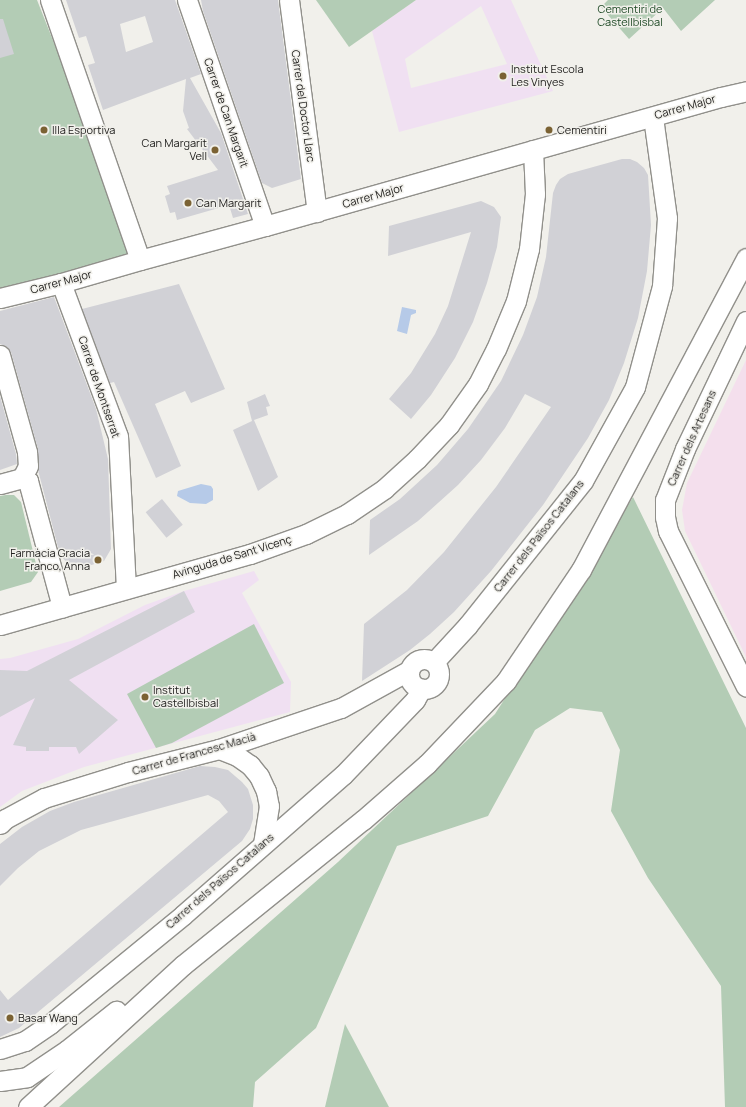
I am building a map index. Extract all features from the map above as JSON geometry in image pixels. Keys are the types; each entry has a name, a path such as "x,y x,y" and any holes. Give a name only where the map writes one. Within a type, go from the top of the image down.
{"street":[{"path":"50,0 140,260"},
{"name":"Carrer de Can Margarit","path":"187,0 265,226"},
{"name":"Carrer del Doctor Llarc","path":"289,0 317,212"},
{"name":"Carrer Major","path":"0,298 61,284 140,260 317,212 746,91"},
{"name":"Carrer dels Països Catalans","path":"434,662 468,625 583,481 635,387 662,286 667,218 653,116"},
{"name":"Avinguda de Sant Vicenç","path":"0,625 250,554 306,534 347,514 384,490 417,459 448,425 478,384 496,349 516,301 529,249 535,194 533,150"},
{"path":"28,1107 183,965 363,820 427,764 506,681 581,570 746,258"},
{"name":"Carrer de Montserrat","path":"61,284 118,436 126,589"},
{"name":"Carrer dels Artesans","path":"746,321 685,449 665,500 665,517 668,531 746,687"},
{"path":"0,355 27,452 28,466 22,478"},
{"path":"0,484 22,478 28,481 62,607"},
{"name":"Carrer de Francesc Macià","path":"0,824 5,819 44,798 128,772 219,749 341,708 408,671 416,660 425,659 434,662"},
{"path":"408,671 410,681 413,685 421,689 431,688 438,680 439,671 434,662"},
{"name":"Carrer dels Països Catalans","path":"0,1049 25,1041 50,1024 183,915 264,842 343,775 416,700 421,689"},
{"path":"219,749 237,756 250,765 259,776 266,791 269,806 264,842"},
{"path":"0,1081 27,1077 67,1050 126,1003 183,965"}],"shaded area":[{"name":"Institut Escola Les Vinyes","path":"416,0 511,0 553,91 399,132 372,31","holes":["481,6 507,64 411,88 405,59"]},
{"path":"746,360 746,657 685,531 682,510 687,483"},
{"name":"Institut Castellbisbal","path":"254,571 259,580 242,593 291,682 290,712 84,767 22,791 0,807 0,659 10,658 78,639 145,605 184,591"}],"green space":[{"name":"Illa Esportiva","path":"0,0 37,0 140,260 0,298"},
{"path":"316,0 416,0 349,47"},
{"name":"Cementiri de Castellbisbal","path":"608,0 715,0 681,31 663,8 629,39 601,7"},
{"path":"14,495 21,502 38,572 31,582 0,591 0,496"},
{"path":"633,497 746,728 746,1107 725,1107 721,986 648,878 611,811 620,750 602,712 570,708 535,730 488,816 397,846 316,1028 255,1082 253,1107 59,1107 338,862 495,714"},
{"name":"Institut Castellbisbal","path":"254,624 284,683 172,743 156,748 127,694"},
{"path":"345,1024 389,1107 325,1107"}],"water":[{"path":"402,307 416,310 416,313 411,315 407,334 397,331"},
{"path":"201,484 211,486 213,489 213,500 206,504 190,503 177,496 178,491"}],"building":[{"path":"66,0 175,0 201,74 190,78 221,133 248,214 233,218 229,205 177,220 175,212 170,213 165,196 170,194 167,186 218,170 187,129 189,128 183,111 186,79 103,110 88,65 95,63 86,36 79,38","holes":["145,16 153,42 126,52 120,24"]},
{"path":"201,0 278,0 301,179 272,188 262,183 203,11"},
{"path":"0,19 3,19 14,54 0,58"},
{"path":"622,159 630,159 637,162 644,168 648,175 651,225 647,271 638,318 624,363 609,400 588,438 543,505 491,571 454,612 430,634 410,650 362,681 364,624 407,590 444,552 496,487 551,407 525,394 505,428 481,460 458,485 418,521 369,555 370,520 400,499 437,465 468,429 501,381 523,335 537,297 546,257 553,193 560,179 568,174"},
{"path":"481,201 494,207 501,217 497,247 487,283 473,322 455,358 431,395 411,419 389,399 411,373 435,334 448,306 471,232 388,256 389,226"},
{"path":"179,284 225,389 191,403 185,391 155,404 181,466 156,478 114,382 110,383 82,309"},
{"path":"54,297 96,409 108,459 111,549 104,561 82,568 70,566 60,555 38,470 38,449 11,352 7,347 0,344 0,311"},
{"path":"265,394 270,406 266,407 268,415 254,420 278,477 258,491 233,430 252,421 247,402"},
{"path":"0,396 16,454 17,464 0,470"},
{"path":"162,499 183,525 166,538 146,512"},
{"path":"184,591 195,612 69,680 118,720 79,754 76,747 49,747 49,751 26,751 26,747 13,745 35,698 0,717 0,670 27,671"},
{"path":"200,766 228,770 248,789 253,805 253,819 250,829 242,841 19,1028 0,1037 0,990 8,1000 228,812 219,801 208,795 81,830 39,851 18,868 0,886 0,844 22,827 50,811 74,802"}],"place":[{"name":"Institut Escola Les Vinyes","path":"503,76"},
{"name":"Illa Esportiva","path":"44,130"},
{"name":"Cementiri","path":"549,130"},
{"name":"Can Margarit Vell","path":"215,150"},
{"name":"Can Margarit","path":"188,203"},
{"name":"Farmàcia Gracia Franco, Anna","path":"98,560"},
{"name":"Institut Castellbisbal","path":"145,697"},
{"name":"Basar Wang","path":"10,1018"}]}
